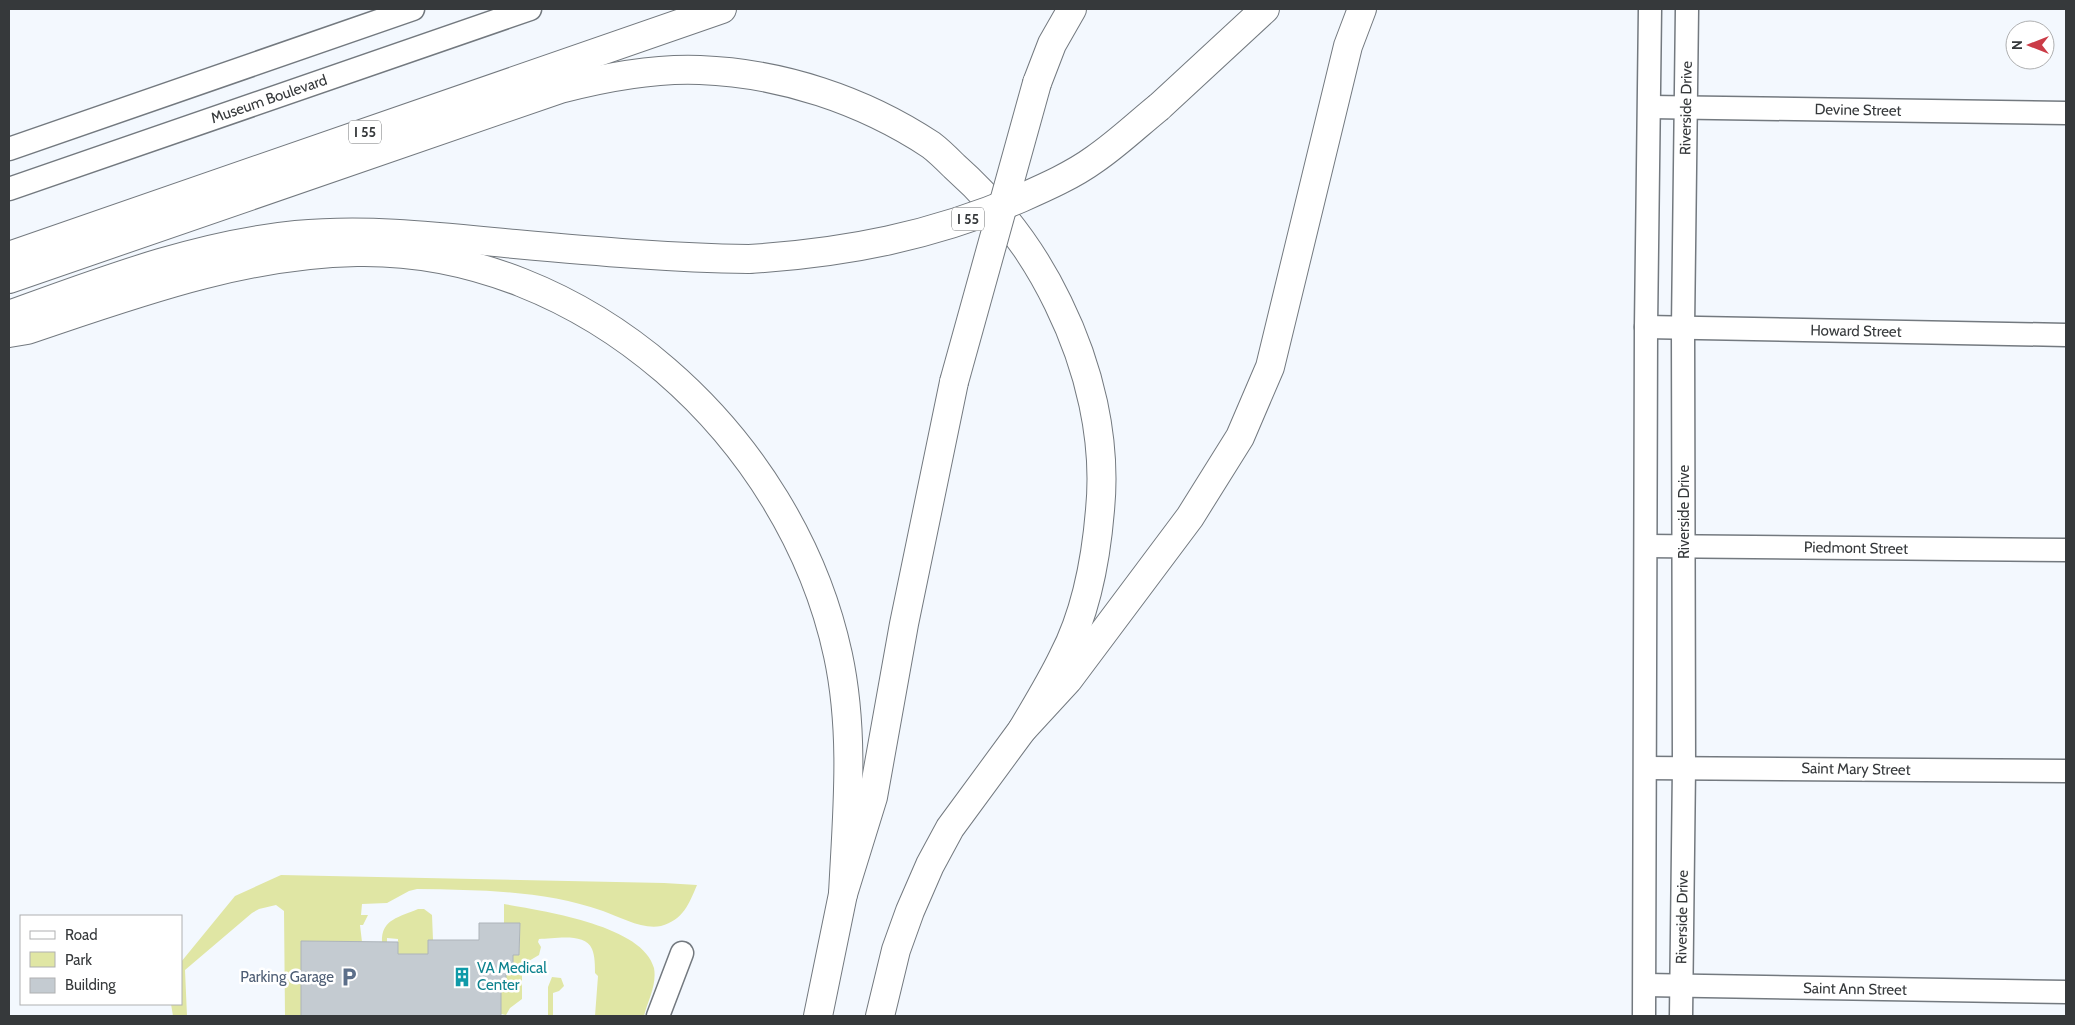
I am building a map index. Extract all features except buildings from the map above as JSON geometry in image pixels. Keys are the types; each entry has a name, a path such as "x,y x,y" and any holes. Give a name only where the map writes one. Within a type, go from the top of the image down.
{"highway":[{"name":"I 55","path":"9,256 722,9"},
{"path":"818,1016 843,894 873,797 904,624 954,382 1037,83 1052,44 1072,9"},
{"name":"I 55","path":"9,315 135,270 188,255 247,242 297,235 351,232 426,235 604,252 694,258 750,259 808,256 868,247 926,233 984,214 1044,187 1094,160 1159,106 1265,9"},
{"path":"880,1016 896,950 930,865 950,828 1022,730 1068,680 1137,589 1190,517 1240,437 1270,367 1348,46 1362,9"},
{"path":"9,279 560,89 606,77 699,70 757,76 804,86 849,102 932,146 969,179 1013,227 1046,277 1072,331 1084,367 1095,415 1101,462 1101,510 1092,566 1082,607 1064,655 1022,730"},
{"path":"9,333 27,330 145,290 205,273 315,254 361,252 442,260 498,275 548,294 633,344 701,403 736,442 764,481 787,521 808,563 823,602 838,655 848,719 849,760 843,894"}],"street":[{"path":"9,149 385,13 413,9"},
{"name":"Museum Boulevard","path":"9,189 530,9"},
{"path":"1644,1016 1646,327 1650,9"},
{"name":"Riverside Drive","path":"1681,1016 1684,768 1683,328 1687,9"},
{"path":"385,13 398,54"},
{"name":"Devine Street","path":"1650,108 2066,113"},
{"name":"Howard Street","path":"1646,327 2066,335"},
{"name":"Piedmont Street","path":"1646,546 2066,550"},
{"name":"Saint Mary Street","path":"1646,768 2066,771"},
{"path":"658,1016 682,953"},
{"name":"Saint Ann Street","path":"1644,985 2066,992"}],"green space":[{"path":"281,875 697,885 688,905 675,920 654,927 632,922 581,904 511,892 417,889 409,891 387,903 362,904 361,915 368,915 363,925 360,925 362,942 301,941 301,1016 285,1016 284,911 276,905 259,909 185,970 187,1016 173,1016 171,1005 182,1005 182,961 235,896"},
{"path":"504,904 589,922 631,941 646,953 655,974 644,1016 595,1016 598,976 595,973 593,952 588,944 576,938 539,939 538,942 541,947 539,955 522,965 522,999 510,1008 506,1015 501,1014 501,984 506,970 513,969 513,955 519,955 520,924 504,923"},
{"path":"418,909 424,909 432,915 433,940 428,940 428,954 419,955 419,1016 411,1016 411,1012 397,1012 398,939 387,938 387,942 382,942 385,928 388,924 398,917"},
{"path":"552,977 561,978 564,986 559,991 553,993 553,1016 548,1016 548,987"}],"place":[{"name":"Parking Garage","path":"349,977"},
{"name":"VA Medical Center","path":"462,977"}]}
